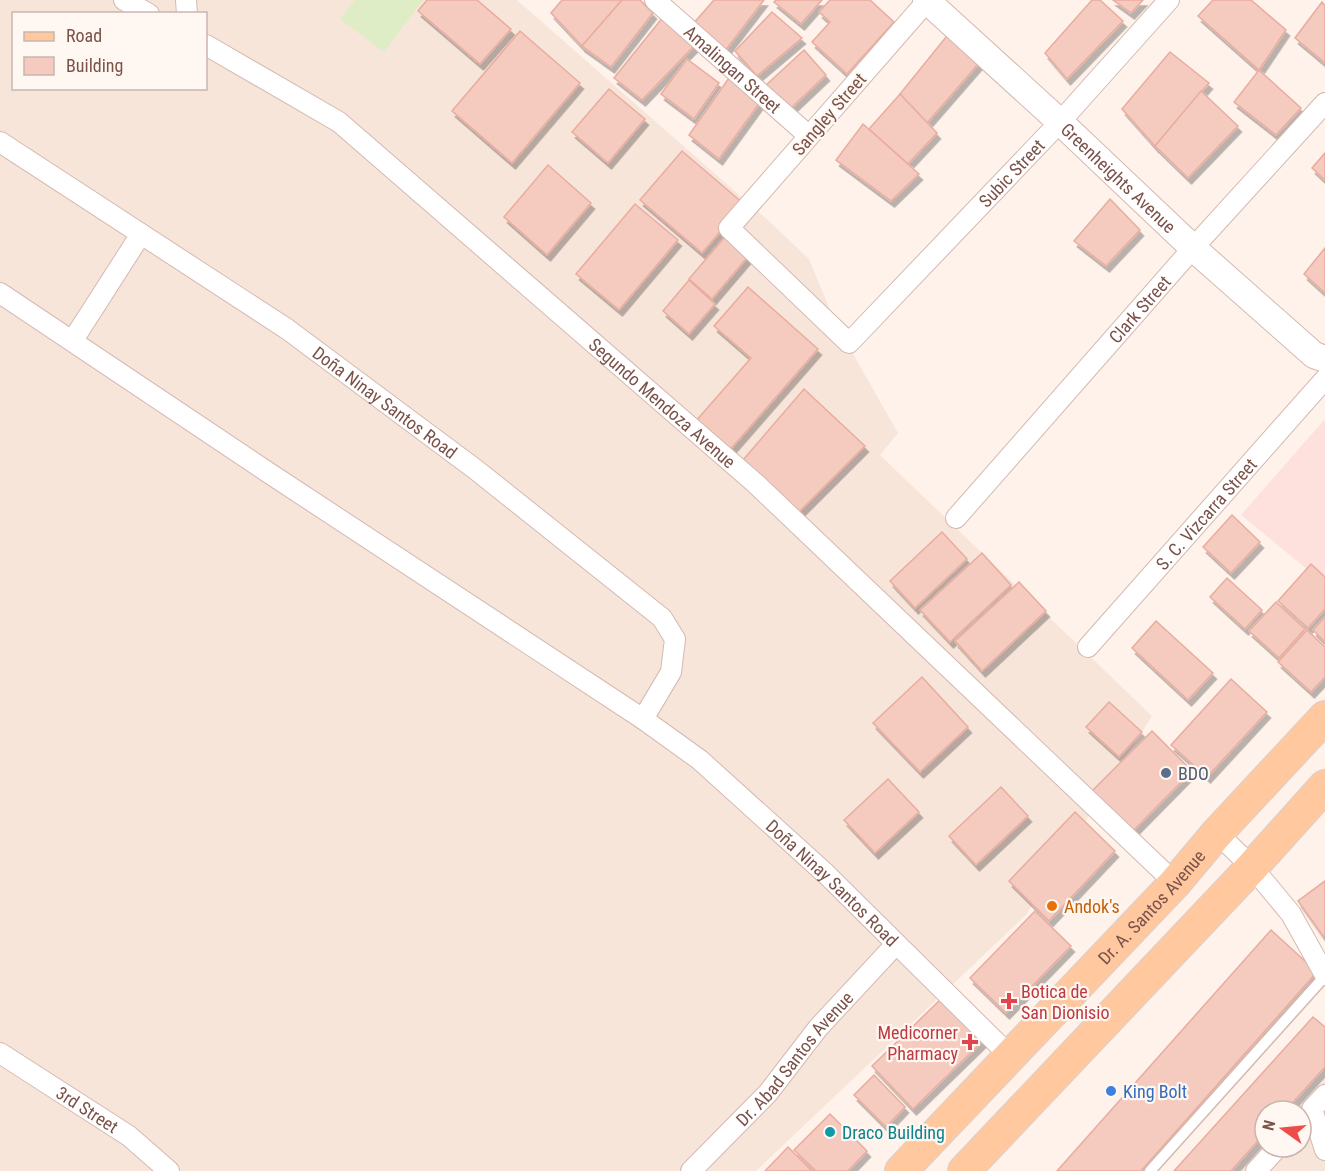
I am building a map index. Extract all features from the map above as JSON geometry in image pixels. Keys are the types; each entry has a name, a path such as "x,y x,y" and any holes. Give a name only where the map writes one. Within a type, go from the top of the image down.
{"main road":[{"name":"Dr. A. Santos Avenue","path":"901,1171 1175,883 1217,833 1325,717"},
{"path":"964,1171 1252,867 1325,786"}],"street":[{"path":"124,0 145,12"},
{"name":"Amalingan Street","path":"655,0 809,136"},
{"name":"Sangley Street","path":"729,228 927,0"},
{"name":"Greenheights Avenue","path":"927,0 1322,367"},
{"name":"Subic Street","path":"729,228 849,343 1060,122 1168,0"},
{"name":"Segundo Mendoza Avenue","path":"207,46 339,122 755,483 1175,883"},
{"name":"Clark Street","path":"956,518 1193,248 1325,103"},
{"name":"Doña Ninay Santos Road","path":"0,142 287,328 475,469 662,618 675,639 671,672 643,719"},
{"path":"73,340 141,234"},
{"name":"Doña Ninay Santos Road","path":"0,293 643,719 700,760 826,874 1011,1057"},
{"name":"S. C. Vizcarra Street","path":"1088,646 1322,367"},
{"path":"1217,833 1252,867 1291,914 1325,975"},
{"name":"Dr. Abad Santos Avenue","path":"691,1171 768,1093 818,1028 896,944"},
{"name":"3rd Street","path":"0,1053 129,1136 169,1171"},
{"path":"1313,1109 1325,1150"},
{"path":"1256,1171 1267,1159"}],"lane":[{"path":"1150,1171 1325,975"}],"shaded area":[{"path":"0,0 517,0 770,222 809,259 835,322 898,433 880,455 1152,716 1026,915 756,1171 0,1171"},
{"path":"1325,419 1325,584 1241,515"},
{"path":"1325,1079 1325,1171 1240,1171 1253,1157 1253,1159 1313,1159 1313,1099 1307,1099"}],"green space":[{"path":"355,0 423,0 384,52 340,19"}],"building":[{"path":"427,0 477,0 511,29 480,64 418,11"},
{"path":"562,0 622,0 582,46 551,13"},
{"path":"622,0 640,0 653,13 611,67 582,46"},
{"path":"714,0 764,0 725,51 693,24"},
{"path":"776,0 822,0 801,24 774,2"},
{"path":"830,0 870,0 894,22 847,74 812,42 830,22 819,12"},
{"path":"1092,0 1100,0 1123,21 1067,79 1045,53"},
{"path":"1113,0 1143,0 1131,13"},
{"path":"1213,0 1251,0 1286,30 1259,70 1198,16"},
{"path":"1322,2 1325,6 1325,63 1295,38"},
{"path":"772,12 802,38 757,76 735,51"},
{"path":"663,17 696,44 642,100 614,78"},
{"path":"520,31 580,83 512,163 452,111"},
{"path":"950,32 980,62 927,123 900,94"},
{"path":"804,50 826,75 788,111 765,86"},
{"path":"1170,52 1209,83 1155,146 1122,109"},
{"path":"687,59 719,83 694,119 661,94"},
{"path":"1259,70 1301,108 1276,135 1234,102"},
{"path":"731,75 761,101 719,159 689,135"},
{"path":"609,89 645,119 608,163 572,132"},
{"path":"1201,91 1238,126 1188,178 1155,146"},
{"path":"900,94 937,133 908,164 869,129"},
{"path":"863,124 919,174 891,201 836,160"},
{"path":"682,151 744,204 702,253 640,200"},
{"path":"1325,153 1325,180 1312,168"},
{"path":"548,165 591,203 547,255 504,217"},
{"path":"1110,199 1140,230 1106,266 1074,241"},
{"path":"635,204 678,240 619,310 576,274"},
{"path":"729,232 752,252 712,299 689,279"},
{"path":"1325,248 1325,293 1304,274"},
{"path":"689,280 715,304 689,334 663,311"},
{"path":"748,287 818,349 729,451 695,422 751,358 714,326"},
{"path":"804,389 865,446 798,513 743,460"},
{"path":"1232,515 1260,542 1231,573 1203,547"},
{"path":"942,532 967,559 915,608 890,581"},
{"path":"982,553 1011,585 950,642 920,610"},
{"path":"1311,564 1325,577 1325,609 1308,628 1278,601"},
{"path":"1227,578 1262,610 1245,629 1210,597"},
{"path":"1019,582 1046,611 982,671 955,641"},
{"path":"1276,602 1305,629 1279,658 1249,631"},
{"path":"1325,617 1325,642 1313,630"},
{"path":"1156,621 1213,673 1188,700 1132,648"},
{"path":"1307,630 1325,647 1325,677 1311,692 1278,662"},
{"path":"922,677 968,727 920,772 873,723"},
{"path":"1231,679 1267,712 1207,777 1171,745"},
{"path":"1109,702 1142,732 1119,757 1086,727"},
{"path":"1152,731 1192,771 1130,834 1090,793"},
{"path":"888,779 919,812 875,853 844,820"},
{"path":"1001,787 1028,816 976,865 949,836"},
{"path":"1075,812 1115,851 1049,921 1009,881"},
{"path":"1325,881 1325,934 1323,936 1298,901"},
{"path":"1035,911 1071,946 1006,1013 970,978"},
{"path":"1271,930 1317,972 1141,1171 1057,1171"},
{"path":"943,997 984,1040 913,1109 872,1066"},
{"path":"1313,1017 1325,1027 1325,1067 1296,1099 1253,1099 1253,1146 1231,1171 1174,1171"},
{"path":"874,1075 905,1107 886,1127 854,1095"},
{"name":"Draco Building","path":"830,1114 867,1151 848,1171 816,1171 794,1150"},
{"path":"788,1147 812,1171 765,1171"}],"place":[{"name":"BDO","path":"1166,773"},
{"name":"Andok's","path":"1052,906"},
{"name":"Botica de San Dionisio","path":"1009,1001"},
{"name":"Medicorner Pharmacy","path":"970,1042"},
{"name":"King Bolt","path":"1111,1091"},
{"name":"Draco Building","path":"830,1132"}]}
